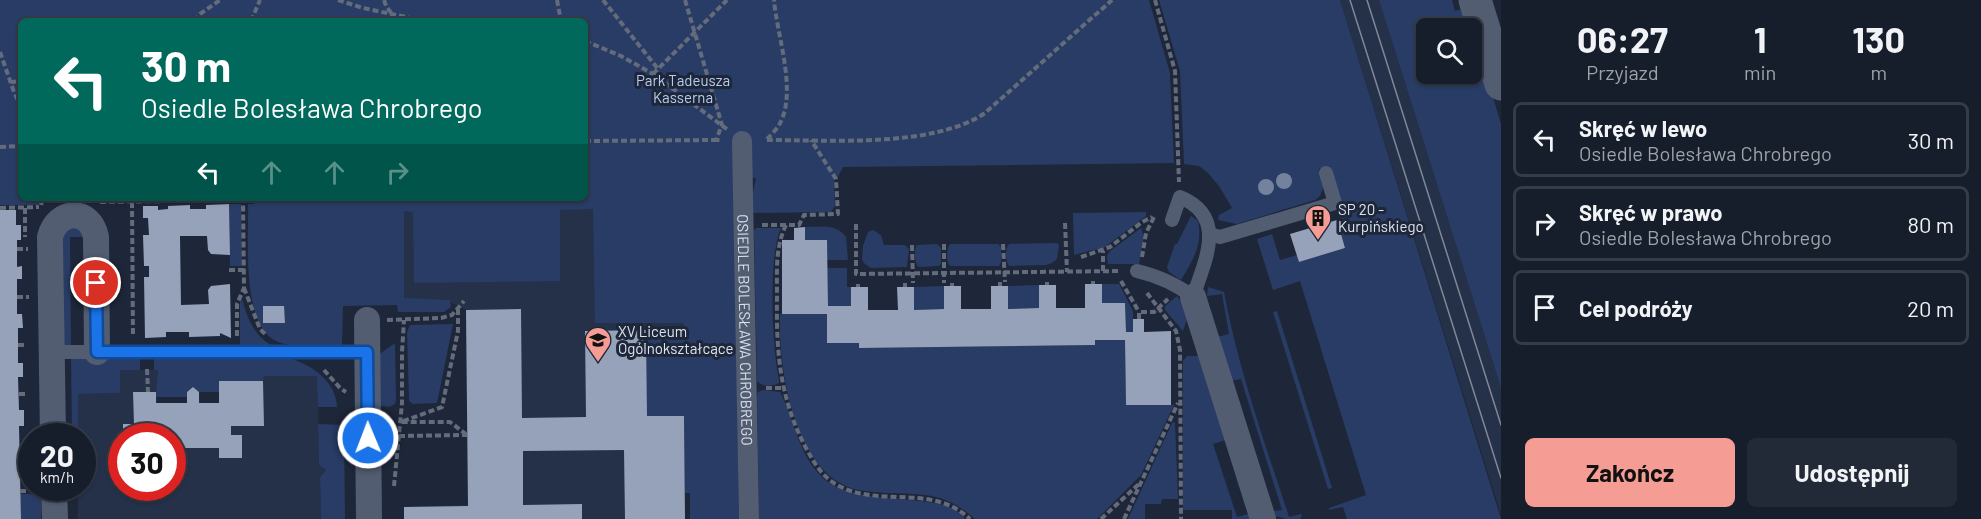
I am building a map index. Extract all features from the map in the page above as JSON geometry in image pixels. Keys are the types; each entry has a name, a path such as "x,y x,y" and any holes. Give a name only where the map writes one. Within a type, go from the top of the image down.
{"street":[{"path":"1475,0 1501,84"},
{"name":"OSIEDLE BOLESŁAWA CHROBREGO","path":"742,141 749,519"},
{"path":"53,423 50,237 52,227 64,217 74,215 83,217 94,229 96,237 97,352"},
{"path":"1187,292 1263,519"},
{"path":"367,320 369,519"},
{"path":"54,501 55,519"}],"lane":[{"path":"1209,234 1220,237 1335,203 1326,173"},
{"path":"1137,271 1158,276 1187,292 1207,252 1208,222 1202,210 1180,197 1173,220"},
{"path":"52,352 367,352"}],"path":[{"path":"197,18 220,0"},
{"path":"252,18 260,0"},
{"path":"339,0 410,18"},
{"path":"384,0 396,18"},
{"path":"557,0 560,18"},
{"path":"603,0 658,69"},
{"path":"685,0 722,125 716,140"},
{"path":"653,74 727,0"},
{"path":"767,140 780,124 788,84 776,25 774,0"},
{"path":"588,141 742,141 907,137 953,129 985,113 1112,0"},
{"path":"856,224 856,274 1137,271 1141,264 1146,232 1154,217 1169,203 1180,197 1175,71 1155,0"},
{"path":"588,42 621,56 653,74 742,141"},
{"path":"0,52 18,100"},
{"path":"11,82 18,81"},
{"path":"743,226 799,226 804,214 838,214 837,179 811,140"},
{"path":"0,147 18,146"},
{"path":"96,202 169,201"},
{"path":"244,201 244,288 260,329 271,341"},
{"path":"132,202 134,351"},
{"path":"0,208 25,208 41,203"},
{"path":"25,208 25,215"},
{"path":"1081,257 1103,251 1142,222 1154,217"},
{"path":"1065,223 1066,272"},
{"path":"786,225 777,248 777,348 786,402 798,434 812,460 825,476 843,488 869,494 939,500 962,511 970,519"},
{"path":"944,244 944,283"},
{"path":"1003,244 1005,282"},
{"path":"912,245 912,283"},
{"path":"17,249 25,249"},
{"path":"1103,251 1103,271"},
{"path":"229,270 244,270"},
{"path":"1121,280 1138,312 1139,319"},
{"path":"237,351 237,304 244,288"},
{"path":"1145,290 1176,331 1180,350 1181,519"},
{"path":"1154,312 1187,292"},
{"path":"17,297 26,297"},
{"path":"367,320 441,318 452,315 464,301"},
{"path":"401,422 442,408 458,331 458,309"},
{"path":"1138,312 1154,312 1166,316"},
{"path":"394,487 401,422 404,320"},
{"path":"18,345 26,345"},
{"path":"321,367 340,388 367,404"},
{"path":"147,376 148,392"},
{"path":"19,394 27,394"},
{"path":"1124,519 1180,400"},
{"path":"399,436 467,435 450,422 401,422"},
{"path":"1101,519 1142,481"}],"shaded area":[{"path":"1340,0 1379,0 1501,388 1501,515"},
{"name":"XV Liceum Ogólnokształcące","path":"723,178 684,416 685,519 404,519 404,507 468,505 466,310 448,301 305,304 258,201 588,201 588,198"},
{"path":"120,370 158,370 157,403 187,403 187,392 193,387 199,392 200,403 219,403 219,381 263,380 264,376 318,376 319,465 326,470 320,477 321,519 78,519 78,501 96,501 96,423 78,423 77,394 119,393"}],"green space":[{"name":"Park Tadeusza Kasserna","path":"0,0 1149,0 1170,73 1174,163 843,167 834,180 835,206 831,212 753,213 756,178 734,178 739,519 690,519 690,493 685,493 684,416 647,416 646,330 684,330 684,323 595,323 593,209 560,210 560,281 414,283 413,212 404,211 404,298 450,300 451,307 444,312 398,312 397,305 343,306 342,346 298,346 281,343 263,330 256,315 248,257 248,204 254,204 254,201 588,201 588,18 18,18 18,201 45,201 37,205 0,205"},
{"path":"1159,0 1340,0 1501,519 1347,519 1343,507 1329,510 1329,508 1366,495 1300,281 1273,290 1257,239 1272,234 1280,260 1297,255 1299,262 1345,248 1337,220 1345,216 1329,166 1319,169 1324,186 1320,196 1315,200 1237,224 1218,220 1219,215 1232,208 1219,186 1199,166 1184,164 1180,71"},
{"path":"1379,0 1452,0 1455,11 1466,8 1469,18 1416,18 1416,84 1482,84 1482,61 1501,124 1501,388"},
{"path":"229,204 241,204 242,266 230,266"},
{"path":"1146,212 1146,216 1105,247 1074,255 1073,213"},
{"path":"1191,216 1198,221 1198,245 1181,280 1169,272 1167,267 1175,244"},
{"path":"78,225 86,237 70,237 71,346 64,346 63,235 64,231"},
{"path":"805,227 827,227 842,233 846,237 848,260 827,260 827,240 805,240"},
{"path":"756,228 781,228 774,259 772,302 779,383 770,386 757,381 754,230"},
{"path":"1141,228 1144,237 1139,264 1108,264 1107,256 1110,251"},
{"path":"873,230 881,235 884,245 905,245 909,249 907,267 871,268 865,264 862,260 863,246 868,232"},
{"path":"1057,243 1059,245 1057,259 1052,263 1009,266 1008,264 1006,252 1009,244"},
{"path":"937,244 941,248 941,264 918,267 915,256 917,245"},
{"path":"950,244 998,244 1001,247 1001,262 999,266 950,266 947,255"},
{"path":"827,268 847,268 847,287 851,287 851,306 828,306"},
{"path":"1102,284 1119,284 1133,311 1133,332 1126,332 1125,303 1102,303"},
{"path":"1039,285 1039,308 1008,309 1008,286"},
{"path":"944,286 944,309 914,310 914,287"},
{"path":"1208,287 1224,292 1244,378 1289,517 1301,514 1300,519 1286,519 1267,512 1282,510 1241,379 1225,382 1213,338 1229,334 1222,294 1207,296"},
{"path":"1177,296 1189,313 1183,331 1165,310 1165,306"},
{"path":"242,299 252,325 271,345 240,345 240,303"},
{"path":"1277,311 1332,488 1328,489 1273,312"},
{"path":"780,314 827,314 859,343 859,348 1094,345 1095,340 1125,340 1126,405 1174,405 1141,475 1097,519 975,519 959,507 940,498 920,494 858,490 836,481 819,464 805,442 794,417 782,362"},
{"path":"453,324 437,403 413,404 409,401 407,332 410,325"},
{"path":"395,343 396,400 395,404 389,407 380,406 378,359 381,353"},
{"path":"1187,356 1199,356 1229,439 1213,444 1237,517 1252,513 1250,519 1232,519 1232,510 1183,510 1183,361"},
{"path":"154,357 289,358 321,375 332,389 337,407 318,407 317,376 264,376 263,381 219,381 219,392 199,392 193,387 187,392 187,397 156,397 158,370 154,370"},
{"path":"71,358 140,358 140,370 120,370 120,393 78,394 78,423 72,423"},
{"path":"763,390 780,392 802,448 823,478 839,488 858,494 940,504 955,510 965,519 759,519 757,396 758,392"},
{"path":"1175,422 1178,499 1162,499 1161,504 1145,504 1145,519 1128,519 1172,423"},
{"path":"318,424 344,425 345,519 321,519 320,477 326,470 319,465"},
{"path":"20,501 41,501 41,519 21,519"}],"building":[{"path":"229,204 230,255 211,254 208,250 207,236 180,236 181,305 209,304 208,290 211,286 230,284 231,338 220,333 220,336 189,337 189,332 166,332 166,337 145,338 144,277 149,277 149,266 144,266 143,235 149,235 148,218 143,218 143,206 158,206 158,210 168,209 168,206 190,205 190,209 206,209 206,205"},
{"path":"0,210 16,210 16,225 21,225 21,240 17,240 17,267 22,266 22,279 17,279 17,314 22,314 23,328 18,328 18,363 23,363 23,377 18,377 19,410 24,410 24,423 18,423 18,501 21,501 21,519 0,519"},
{"name":"SP 20 - Kurpińskiego","path":"1337,220 1345,248 1299,262 1290,234"},
{"path":"805,227 805,240 827,240 828,306 851,306 851,287 868,287 868,310 898,310 897,287 914,287 914,310 944,309 944,286 961,286 961,309 991,309 991,286 1008,286 1008,309 1039,308 1039,285 1056,285 1056,308 1085,308 1085,284 1102,284 1102,303 1125,303 1126,332 1133,332 1133,319 1144,319 1144,332 1171,331 1171,405 1126,405 1125,340 1095,340 1095,345 859,348 859,343 827,343 827,314 782,314 782,240 794,240 794,228"},
{"path":"263,306 284,306 285,323 263,323"},
{"path":"521,309 522,418 586,417 585,331 646,330 647,416 684,416 685,519 625,519 624,450 523,451 523,505 582,504 582,519 404,519 404,507 468,506 466,310"},
{"path":"219,381 263,381 264,426 231,426 231,435 242,435 242,458 219,458 219,448 186,448 186,423 134,423 133,392 156,392 156,403 187,403 187,392 193,387 199,392 199,403 219,403"}],"tram line":[{"path":"1350,0 1501,478"},
{"path":"1367,0 1501,425"}],"place":[{"name":"SP 20 - Kurpińskiego","path":"1318,241"},
{"name":"XV Liceum Ogólnokształcące","path":"598,363"}],"route":[{"path":"96,283 97,352 367,352 368,438"}]}
